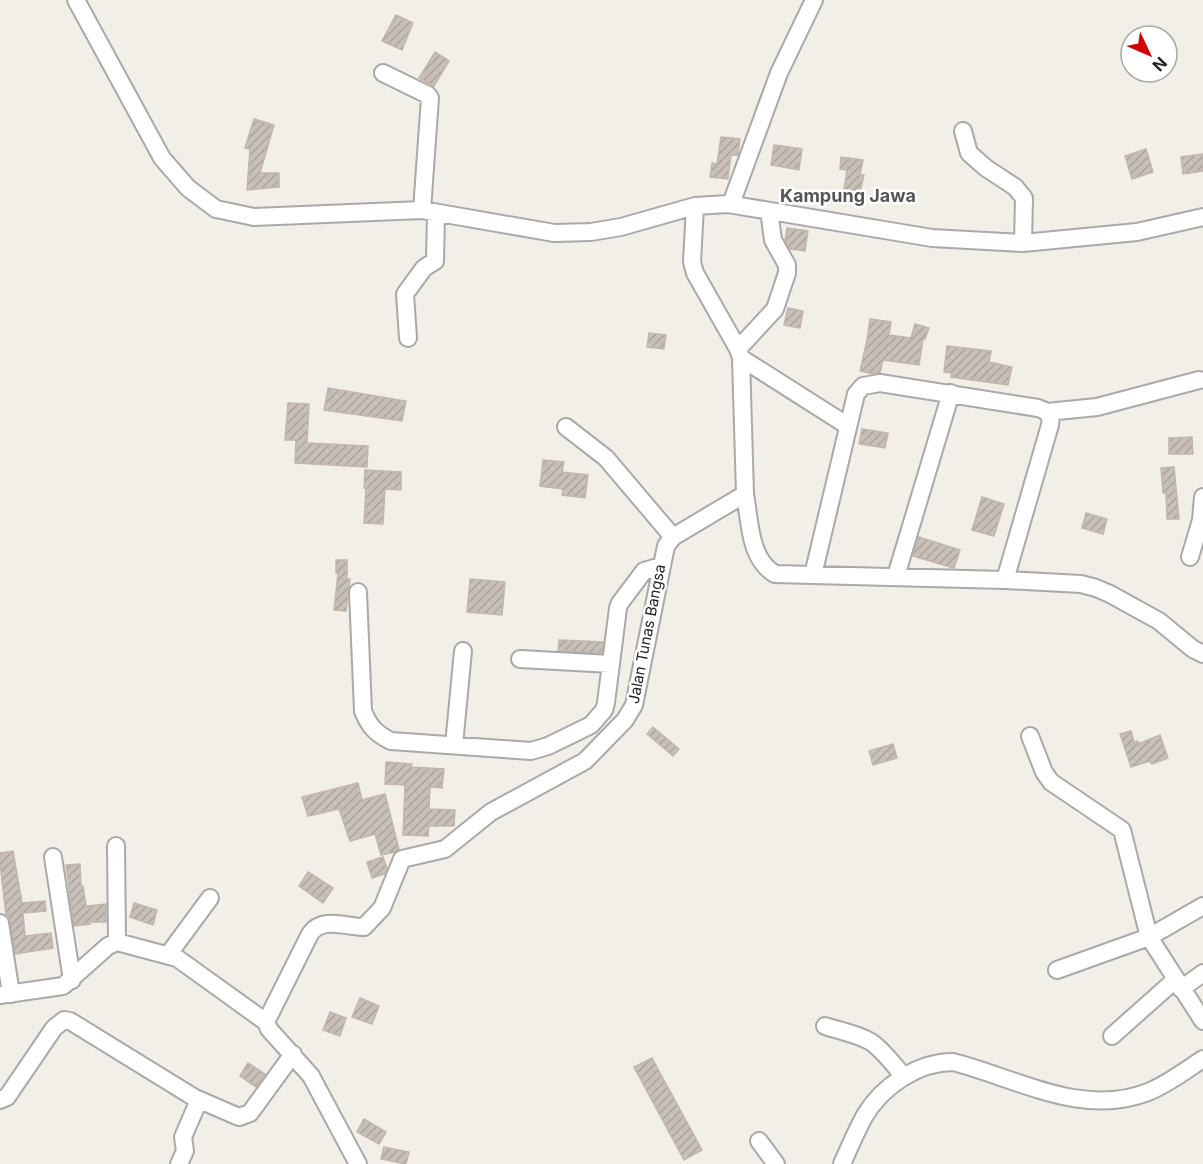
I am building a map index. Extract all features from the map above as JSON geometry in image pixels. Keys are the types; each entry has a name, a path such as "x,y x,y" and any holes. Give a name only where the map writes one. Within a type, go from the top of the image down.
{"street":[{"path":"75,0 162,158 188,188 216,208 254,217 429,212 554,233 591,232 621,227 695,206 731,204 932,238 1023,243 1137,232 1203,217"},
{"path":"731,204 770,95 814,0"},
{"path":"383,73 430,98 429,212 435,261 424,268 405,294 408,338"},
{"path":"963,131 969,153 986,168 1015,187 1024,198 1023,243"},
{"path":"695,206 692,262 695,273 740,353 848,426"},
{"path":"769,211 773,240 787,265 786,273 776,309 740,353 745,494 756,551 764,566 775,574 896,576 1082,584 1096,588 1159,621 1192,649 1203,654"},
{"path":"813,575 856,394 862,386 880,383 1038,408 1047,412 1096,407 1202,382"},
{"path":"896,576 951,393"},
{"path":"1005,580 1050,425 1050,416 1047,412"},
{"path":"566,427 606,458 673,537 745,494"},
{"path":"1190,557 1201,520 1203,497"},
{"name":"Jalan Tunas Bangsa","path":"266,1022 316,926 324,923 364,927 382,908 402,859 445,849 491,812 585,761 626,720 634,705 666,546 673,537"},
{"path":"358,592 363,711 368,724 379,735 392,741 531,751 548,746 597,720 606,703 620,603 644,571 661,566"},
{"path":"454,745 463,651"},
{"path":"520,659 611,664"},
{"path":"1030,736 1044,772 1051,782 1122,830 1149,937 1203,1022"},
{"path":"116,846 117,942"},
{"path":"53,857 72,980"},
{"path":"168,955 210,898"},
{"path":"1057,970 1149,937 1203,906"},
{"path":"0,923 5,995 60,987 72,980 108,946 117,942 168,955 188,964 266,1022 269,1029 305,1068 321,1092 358,1164"},
{"path":"1112,1036 1178,984 1203,973"},
{"path":"0,1100 7,1097 54,1028 64,1020 70,1021 199,1100 239,1117 245,1116 254,1108 293,1054"},
{"path":"825,1026 871,1042 883,1052 904,1077"},
{"path":"842,1164 865,1116 884,1093 904,1077 927,1065 953,1062 1065,1097 1089,1101 1135,1097 1150,1091 1203,1059"},
{"path":"179,1164 185,1151 183,1137 199,1100"},
{"path":"759,1141 776,1164"}],"building":[{"path":"396,15 413,23 402,50 382,41"},
{"path":"435,52 449,61 434,86 419,78"},
{"path":"254,119 274,125 260,173 279,173 279,187 247,190 250,149 245,148"},
{"path":"721,137 740,139 738,155 731,155 728,179 710,177 712,163 717,164"},
{"path":"774,145 802,149 799,170 771,165"},
{"path":"1146,149 1153,172 1132,179 1125,156"},
{"path":"1203,154 1203,171 1183,174 1181,157"},
{"path":"841,157 863,160 860,175 864,175 860,192 844,189 847,170 840,169"},
{"path":"787,228 808,231 805,251 790,249 785,240"},
{"path":"788,308 803,311 800,328 784,325"},
{"path":"870,319 891,322 889,335 911,338 915,324 929,328 923,339 919,365 883,360 880,373 860,371"},
{"path":"649,333 666,335 664,349 647,347"},
{"path":"947,346 991,351 989,362 1012,367 1008,385 951,377 952,373 944,372"},
{"path":"328,388 406,401 402,421 324,410"},
{"path":"288,403 309,404 307,443 368,446 367,467 295,463 296,440 285,440"},
{"path":"862,429 888,433 885,448 859,444"},
{"path":"1192,437 1193,454 1169,454 1169,438"},
{"path":"543,460 564,462 562,472 588,475 585,498 562,495 563,489 540,486"},
{"path":"1174,467 1179,519 1167,519 1166,493 1163,493 1161,468"},
{"path":"365,470 401,472 401,490 385,489 383,524 364,523"},
{"path":"982,497 1004,504 994,536 972,530"},
{"path":"1086,513 1107,519 1103,534 1082,528"},
{"path":"919,537 960,550 954,568 913,556"},
{"path":"336,560 347,560 347,579 350,579 346,611 334,610 338,573 336,573"},
{"path":"470,579 505,582 502,615 467,612"},
{"path":"559,640 603,642 602,653 558,651"},
{"path":"653,727 679,749 673,756 647,734"},
{"path":"1131,731 1134,742 1138,741 1138,744 1160,735 1168,758 1152,764 1150,761 1131,767 1120,734"},
{"path":"893,744 897,758 873,765 869,751"},
{"path":"386,762 412,764 411,767 444,769 442,788 430,787 429,809 455,810 454,826 429,826 428,836 403,835 405,785 385,784"},
{"path":"358,783 362,800 385,794 399,849 395,852 381,855 375,834 350,841 339,809 308,816 302,797"},
{"path":"13,851 22,903 45,901 46,911 23,913 25,936 51,933 53,948 15,954 10,921 8,914 6,915 0,863 0,853"},
{"path":"383,857 387,868 385,874 372,878 367,862"},
{"path":"80,864 81,886 83,886 86,906 106,904 106,922 90,922 90,924 74,926 66,865"},
{"path":"308,872 333,888 323,903 299,886"},
{"path":"134,903 157,910 153,925 130,917"},
{"path":"360,998 379,1006 372,1024 352,1017"},
{"path":"330,1012 346,1018 340,1036 323,1030"},
{"path":"652,1058 702,1150 684,1160 634,1067"},
{"path":"248,1063 265,1074 256,1087 240,1076"},
{"path":"364,1119 386,1132 379,1144 357,1132"},
{"path":"384,1147 409,1152 406,1164 381,1159"}],"district":[{"name":"Kampung Jawa","path":"848,196"}]}
